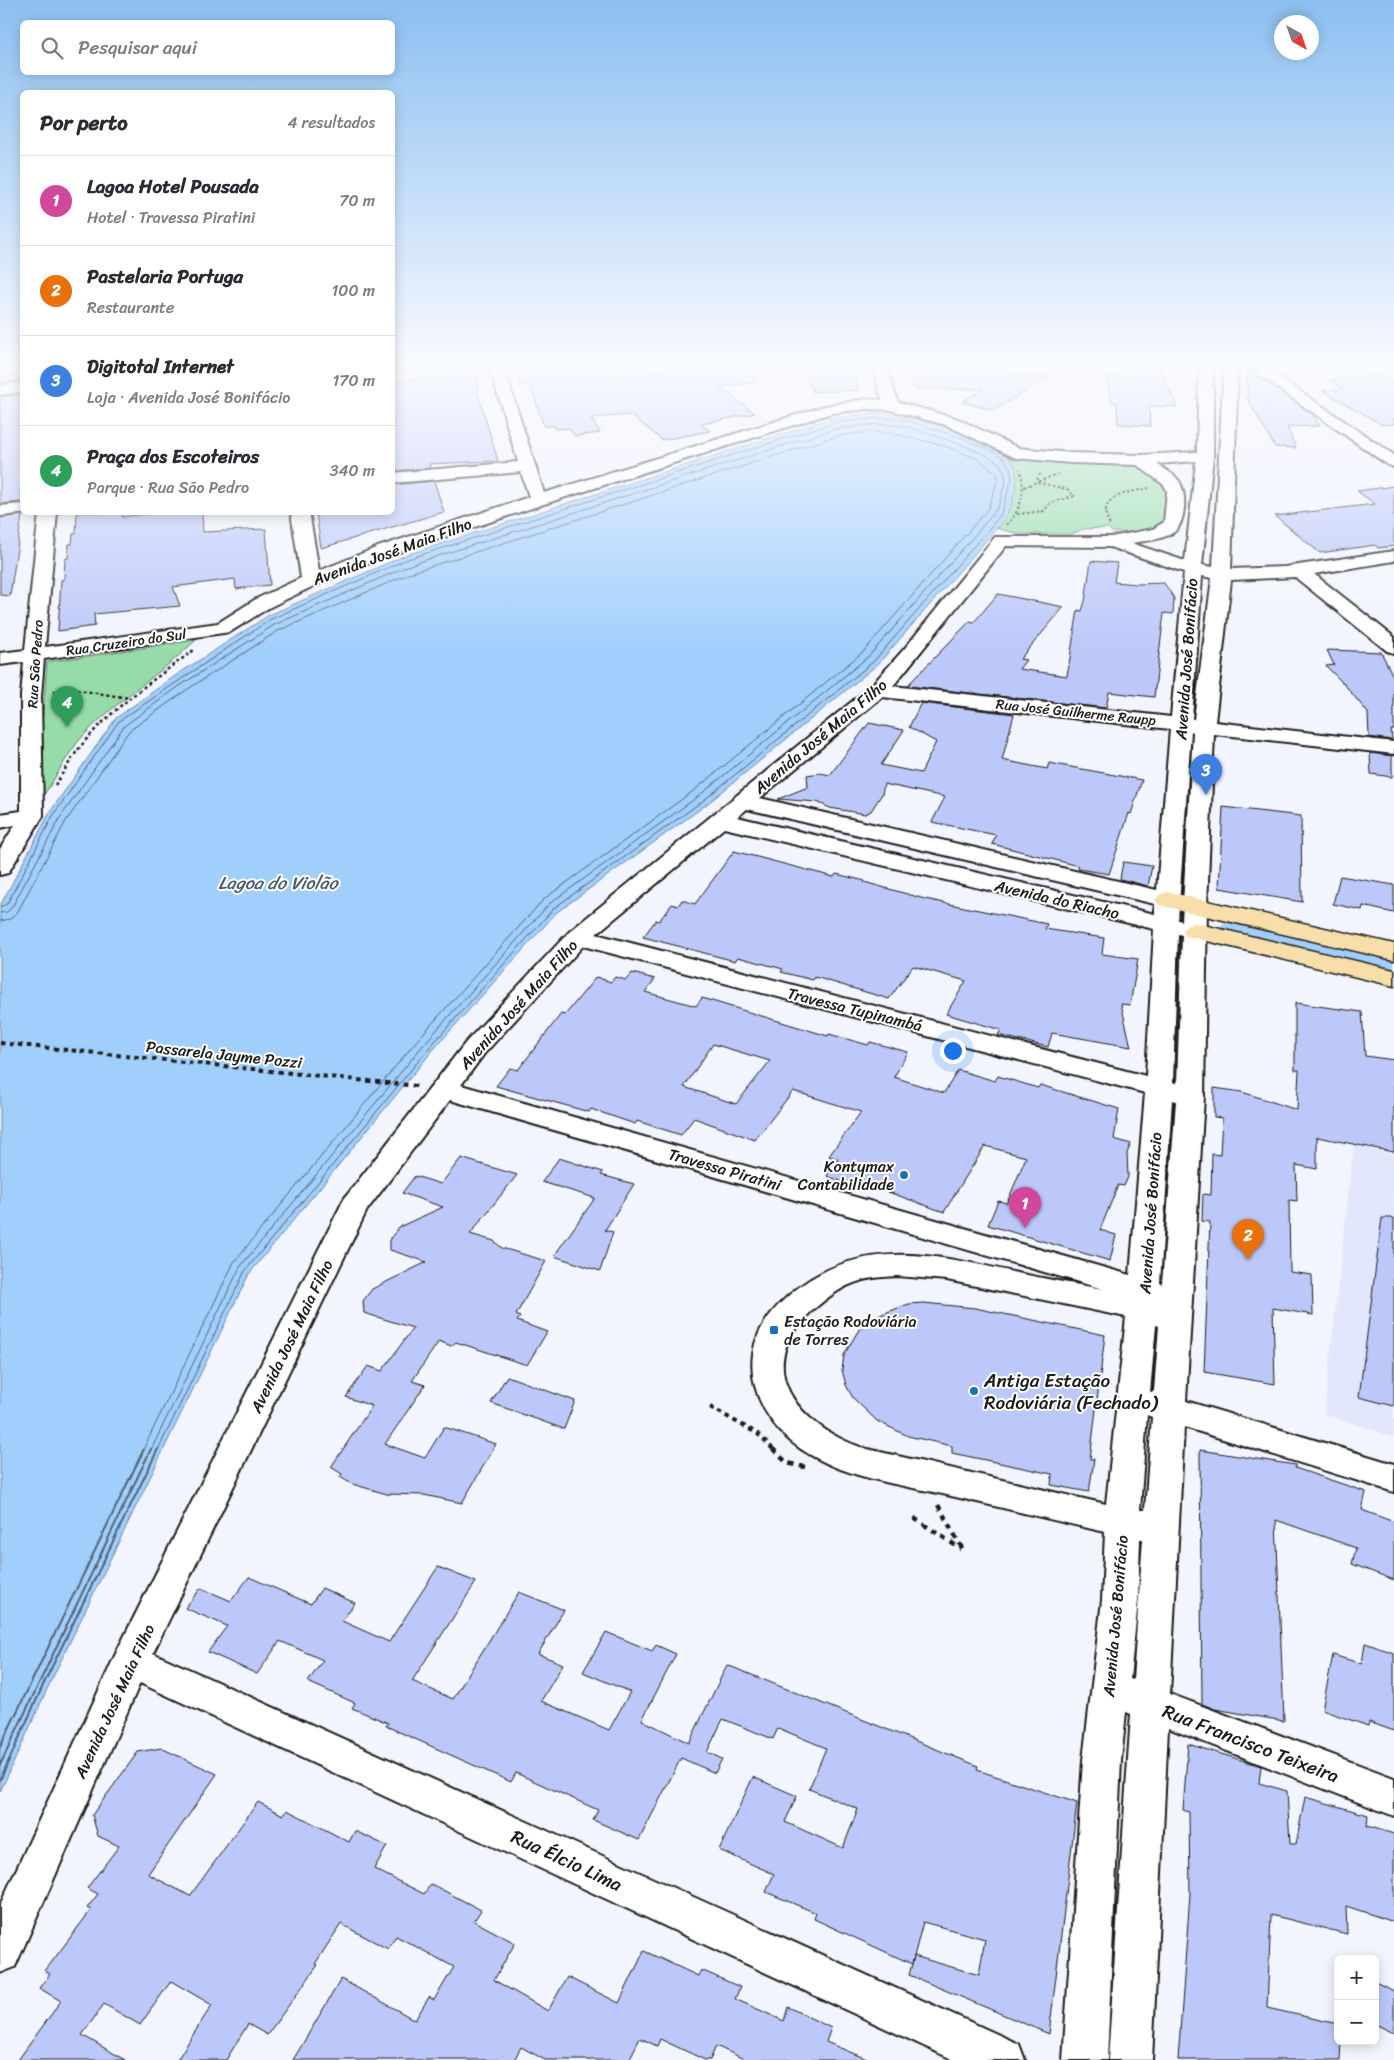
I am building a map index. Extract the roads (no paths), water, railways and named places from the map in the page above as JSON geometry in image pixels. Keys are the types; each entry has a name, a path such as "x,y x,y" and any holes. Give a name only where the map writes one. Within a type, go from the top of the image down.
{"main road":[{"name":"Avenida do Riacho","path":"1167,912 1394,952"},
{"name":"Avenida do Riacho","path":"1195,918 1394,978"}],"street":[{"path":"526,461 538,500"},
{"name":"Avenida José Maia Filho","path":"223,628 263,603 311,580 384,551 663,461"},
{"path":"1111,534 1133,540 1167,530 1171,527 1175,518 1175,492 1171,482 1143,461"},
{"name":"Avenida José Maia Filho","path":"1177,461 1204,462 1226,470"},
{"name":"Avenida José Bonifácio","path":"1130,2060 1161,1527 1190,1096 1195,918 1204,727 1222,574 1226,461"},
{"name":"Avenida José Bonifácio","path":"1085,2060 1102,1760 1120,1600 1124,1482 1143,1300 1159,1087 1167,912 1193,568 1204,462"},
{"path":"395,478 528,466"},
{"path":"0,511 20,509"},
{"name":"Rua São Pedro","path":"32,816 31,696 48,515"},
{"path":"300,515 311,580"},
{"path":"1111,534 1164,561 1222,574 1256,574 1297,570 1394,556"},
{"name":"Avenida José Maia Filho","path":"0,1952 132,1661 354,1206 475,1048 578,937 878,690 912,652 1000,541 1111,534"},
{"path":"1297,570 1394,647"},
{"name":"Rua Cruzeiro do Sul","path":"0,659 223,628"},
{"name":"Rua José Guilherme Raupp","path":"878,690 1394,748"},
{"name":"Avenida do Riacho","path":"743,801 1167,912"},
{"path":"0,821 32,816"},
{"path":"0,868 32,816"},
{"name":"Avenida do Riacho","path":"719,820 1167,912"},
{"name":"Travessa Tupinambá","path":"578,937 1190,1096"},
{"path":"1162,1021 1192,1026"},
{"name":"Travessa Piratini","path":"445,1089 1143,1300"},
{"path":"1161,1527 1123,1522 854,1461 830,1449 799,1428 785,1415 773,1397 766,1374 768,1352 774,1330 809,1295 853,1271 873,1267 931,1267 1143,1300 1176,1309"},
{"path":"1133,1399 1170,1408 1394,1478"},
{"name":"Rua Élcio Lima","path":"132,1661 1003,2060"},
{"name":"Rua Francisco Teixeira","path":"1110,1688 1394,1797"}],"water":[{"name":"Lagoa do Violão","path":"698,461 1011,461 1014,465 1017,478 1015,493 1004,520 878,664 707,804 557,912 433,1050 249,1274 50,1683 0,1792 0,906 50,812 116,718 175,676 269,615 406,555"}],"waterway":[{"path":"1233,927 1394,964"}],"place":[{"name":"Praça dos Escoteiros","path":"67,727"},
{"name":"Digitotal Internet","path":"1206,795"},
{"name":"Kontymax Contabilidade","path":"904,1175"},
{"name":"Lagoa Hotel Pousada","path":"1025,1228"},
{"name":"Pastelaria Portuga","path":"1248,1260"},
{"name":"Estação Rodoviária de Torres","path":"774,1330"},
{"name":"Antiga Estação Rodoviária (Fechado)","path":"974,1391"}]}
